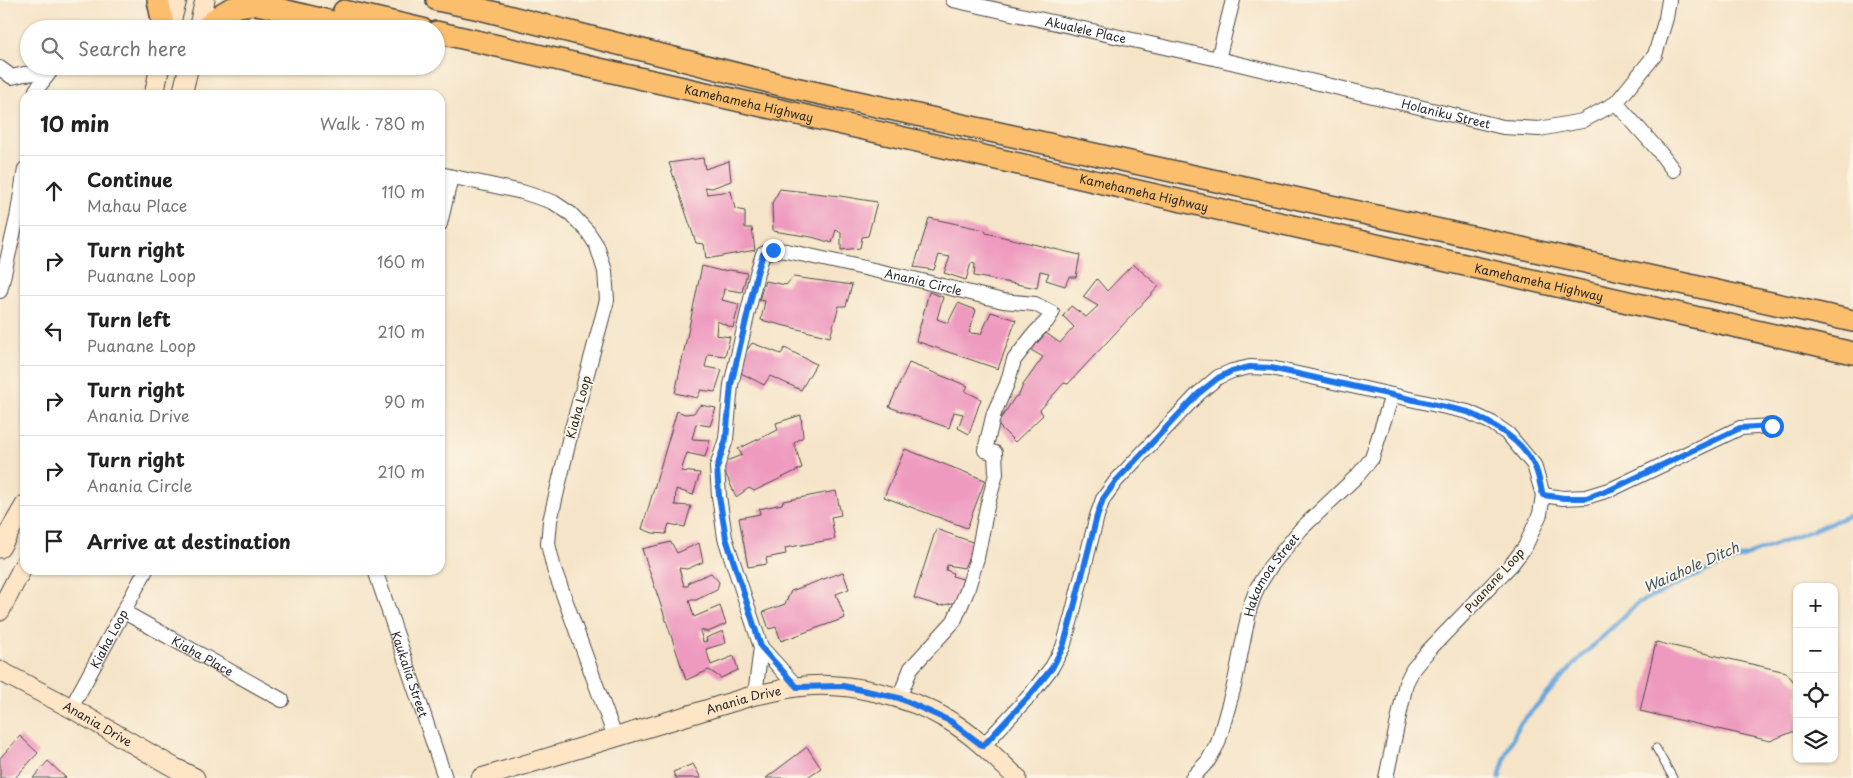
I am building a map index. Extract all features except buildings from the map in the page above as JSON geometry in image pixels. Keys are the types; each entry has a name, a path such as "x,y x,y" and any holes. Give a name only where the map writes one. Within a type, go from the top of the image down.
{"main road":[{"path":"158,0 163,20"},
{"path":"297,0 383,20"},
{"name":"Kamehameha Highway","path":"437,0 480,9 781,85 1853,321"},
{"path":"449,0 480,9"},
{"path":"213,20 229,8 241,4 257,4 324,20"},
{"name":"Kamehameha Highway","path":"445,34 1853,353"},
{"path":"445,41 536,55"}],"street":[{"path":"171,20 176,0"},
{"path":"200,20 204,0"},
{"name":"Akualele Place","path":"953,0 1218,59"},
{"path":"1218,59 1233,0"},
{"name":"Holaniku Street","path":"1218,59 1503,127 1539,129 1582,121 1616,102 1656,55 1670,0"},
{"path":"0,68 12,77 20,75"},
{"path":"36,90 48,75"},
{"path":"155,90 158,75"},
{"path":"183,90 187,75"},
{"path":"1616,102 1673,170"},
{"name":"Kiaha Loop","path":"445,176 522,192 553,202 571,214 588,232 597,246 605,271 607,300 571,432 550,521 548,544 554,569 615,737"},
{"path":"0,291 20,204"},
{"name":"Anania Circle","path":"797,687 761,647 726,538 719,496 717,468 726,439 731,385 757,273 763,254 773,250 914,279 1003,301 1035,304 1052,313 1014,360 1007,384 994,413 985,450 995,453 996,474 977,558 967,591 954,621 911,668 899,698"},
{"name":"Puanane Loop","path":"983,746 1031,694 1052,668 1063,647 1097,516 1103,499 1116,481 1198,394 1218,378 1232,371 1250,367 1271,368 1468,412 1492,423 1508,434 1534,465 1543,495 1540,514 1525,546 1510,565 1413,669 1406,683 1386,778"},
{"name":"Hakamoa Street","path":"1192,778 1208,761 1218,742 1234,686 1250,607 1257,588 1270,567 1302,529 1358,475 1372,458 1392,395"},
{"path":"1543,495 1564,498 1586,498 1612,489 1740,428 1772,426"},
{"path":"0,548 20,514"},
{"path":"0,611 20,573"},
{"name":"Kiaha Loop","path":"71,708 143,575"},
{"name":"Kaukalia Street","path":"377,575 445,778"},
{"name":"Kiaha Place","path":"124,612 282,700"},
{"name":"Anania Circle","path":"755,695 761,647"},
{"name":"Anania Drive","path":"0,671 71,708 195,778"},
{"name":"Anania Drive","path":"481,778 755,695 797,687 843,686 899,698 950,721 983,746 1017,778"}],"lane":[{"path":"1656,748 1673,778"}],"waterway":[{"name":"Waiahole Ditch","path":"1499,778 1506,754 1519,725 1580,658 1638,603 1706,571 1853,514"}],"route":[{"path":"773,250 763,254 757,273 731,385 726,439 717,468 719,496 726,538 761,647 797,687 843,686 899,698 950,721 983,746 1031,694 1052,668 1063,647 1103,499 1116,481 1198,394 1218,378 1232,371 1250,367 1271,368 1468,412 1492,423 1508,434 1520,446 1534,465 1543,495 1564,498 1586,498 1612,489 1740,428 1772,426"}]}
